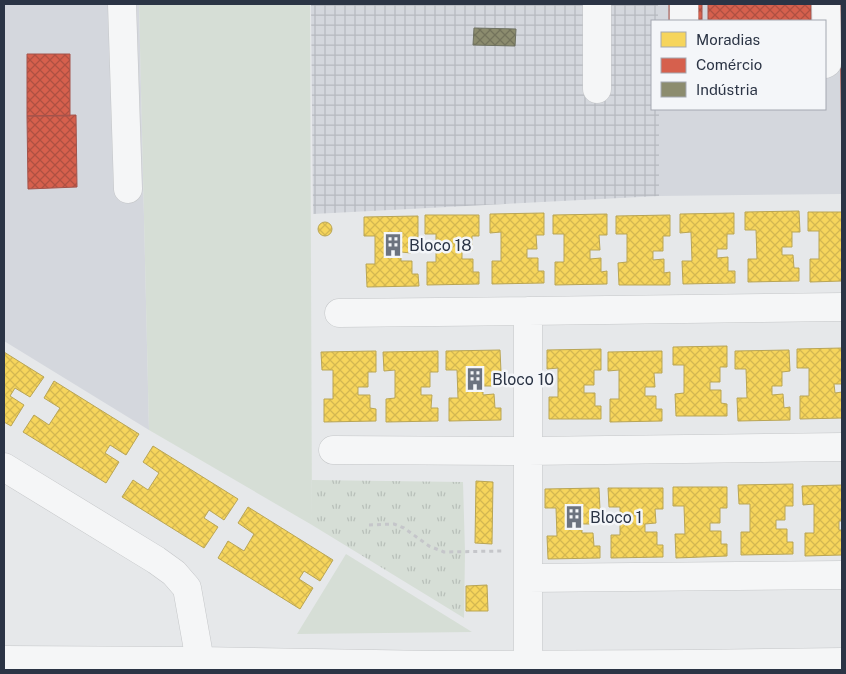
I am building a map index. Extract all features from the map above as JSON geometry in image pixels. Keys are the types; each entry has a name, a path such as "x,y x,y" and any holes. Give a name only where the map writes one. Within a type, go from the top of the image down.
{"street":[{"path":"122,4 128,189"},
{"path":"597,4 597,89"},
{"path":"684,4 684,20"},
{"path":"826,4 826,63"},
{"path":"339,313 842,306"},
{"path":"528,311 528,665"},
{"path":"334,450 528,451 842,447"},
{"path":"4,468 156,560 174,573 186,588 200,661"},
{"path":"528,578 842,575"},
{"path":"4,660 162,666 200,661 435,668 528,665 692,667 842,662"}],"path":[{"path":"369,525 394,524 404,528 429,546 444,552 528,550"}],"shaded area":[{"path":"4,4 139,4 149,430 4,341"},
{"path":"311,4 658,4 658,20 651,20 651,110 659,110 659,196 313,214"},
{"path":"658,4 842,4 842,194 659,196 659,110 826,110 826,20 658,20"}],"green space":[{"path":"139,4 310,4 312,525 149,430"},
{"path":"312,480 463,482 464,618 312,525"},
{"path":"346,554 472,632 297,634"}],"building: Moradias":[{"path":"799,211 800,232 792,232 792,247 782,247 782,255 793,255 794,268 799,268 799,281 748,282 748,259 757,259 756,230 745,230 745,212"},
{"path":"808,212 842,212 842,281 810,282 810,259 819,259 819,231 808,231"},
{"path":"544,213 544,235 536,235 537,249 527,249 527,258 538,258 538,271 544,271 544,283 492,284 492,261 501,261 501,232 490,233 490,214"},
{"path":"734,213 734,234 727,234 727,249 717,249 717,258 728,257 728,271 735,271 735,283 683,284 682,261 692,261 691,232 680,233 680,214"},
{"path":"607,214 607,235 599,235 600,250 590,250 590,259 601,258 601,272 607,271 607,284 555,285 555,262 564,262 564,234 553,234 553,215"},
{"path":"425,215 479,215 479,236 472,236 472,251 462,251 462,259 473,259 473,272 479,272 479,284 427,285 427,262 436,262 436,234 425,234"},
{"path":"670,215 670,236 663,236 663,251 653,251 653,260 664,259 664,273 670,272 670,285 619,285 618,263 627,262 627,234 616,234 616,216"},
{"name":"Bloco 18","path":"418,216 418,238 411,238 411,253 401,252 401,261 412,261 412,274 418,274 419,286 367,287 366,264 375,264 375,236 364,236 364,217"},
{"path":"322,222 328,222 332,229 328,236 322,236 318,232 318,226"},
{"path":"727,346 727,367 720,367 720,382 710,382 710,390 721,390 721,403 727,404 727,416 676,416 675,394 684,393 684,365 673,365 673,347"},
{"path":"842,348 842,384 834,384 835,393 842,392 842,418 800,419 800,396 809,396 809,368 797,368 797,349"},
{"path":"601,349 601,370 594,370 594,385 584,385 584,393 595,393 595,406 601,406 601,419 549,419 549,397 558,397 558,368 547,369 547,350"},
{"name":"Bloco 10","path":"500,350 501,372 493,372 493,386 483,386 483,395 494,394 495,408 501,408 501,420 449,421 449,398 458,398 457,370 446,370 446,351"},
{"path":"789,350 790,371 782,372 782,386 772,386 772,395 783,394 784,408 790,407 790,420 738,421 737,398 747,398 746,369 735,369 735,351"},
{"path":"376,351 376,372 368,372 368,387 358,387 358,395 370,395 370,408 376,409 376,421 324,422 324,399 333,399 333,370 322,370 321,352"},
{"path":"438,351 438,372 430,372 430,387 421,387 421,395 432,395 431,408 438,408 438,421 386,422 386,399 395,398 395,370 384,371 383,352"},
{"path":"662,351 662,373 654,373 655,387 645,387 645,396 656,396 656,409 662,409 662,421 610,422 610,399 619,399 619,370 608,371 608,352"},
{"path":"4,352 44,377 30,397 15,388 10,396 24,405 11,426 4,422"},
{"path":"54,381 139,434 126,455 110,445 105,453 119,462 106,483 23,432 34,415 49,425 60,408 44,398"},
{"path":"153,446 238,499 224,520 209,510 204,518 218,527 204,548 122,497 133,480 148,490 159,473 143,462"},
{"path":"476,481 493,482 492,544 475,543"},
{"path":"793,484 793,506 785,506 785,520 776,520 776,529 787,529 787,542 793,542 793,554 741,555 741,532 750,532 750,504 739,504 738,485"},
{"path":"842,485 842,521 839,521 839,530 842,530 842,555 805,556 805,533 814,533 814,504 803,505 802,486"},
{"path":"673,487 727,487 727,508 720,508 720,523 710,523 710,531 721,531 721,544 727,544 727,556 676,558 675,534 685,534 684,506 673,506"},
{"name":"Bloco 1","path":"599,488 600,510 592,510 592,524 582,524 582,533 593,533 594,546 600,546 600,558 548,559 547,536 557,536 556,508 545,508 545,489"},
{"path":"608,488 663,488 663,509 655,509 656,523 645,524 645,532 657,532 657,545 663,545 663,557 611,558 611,535 620,535 620,507 609,507"},
{"path":"248,507 333,560 320,581 304,571 299,579 313,588 300,609 218,558 228,541 244,551 254,534 238,523"},
{"path":"487,585 488,611 466,611 466,586"}],"building: Comércio":[{"path":"669,4 702,4 702,20 669,20"},
{"path":"708,4 811,4 811,20 708,20"},
{"path":"840,4 842,4 842,181"},
{"path":"27,54 70,54 70,116 27,116"},
{"path":"76,115 77,187 28,189 27,116"}],"building: Indústria":[{"path":"474,28 516,29 515,46 473,45"}],"place":[{"name":"Bloco 18","path":"393,245"},
{"name":"Bloco 10","path":"475,379"},
{"name":"Bloco 1","path":"574,517"}]}
